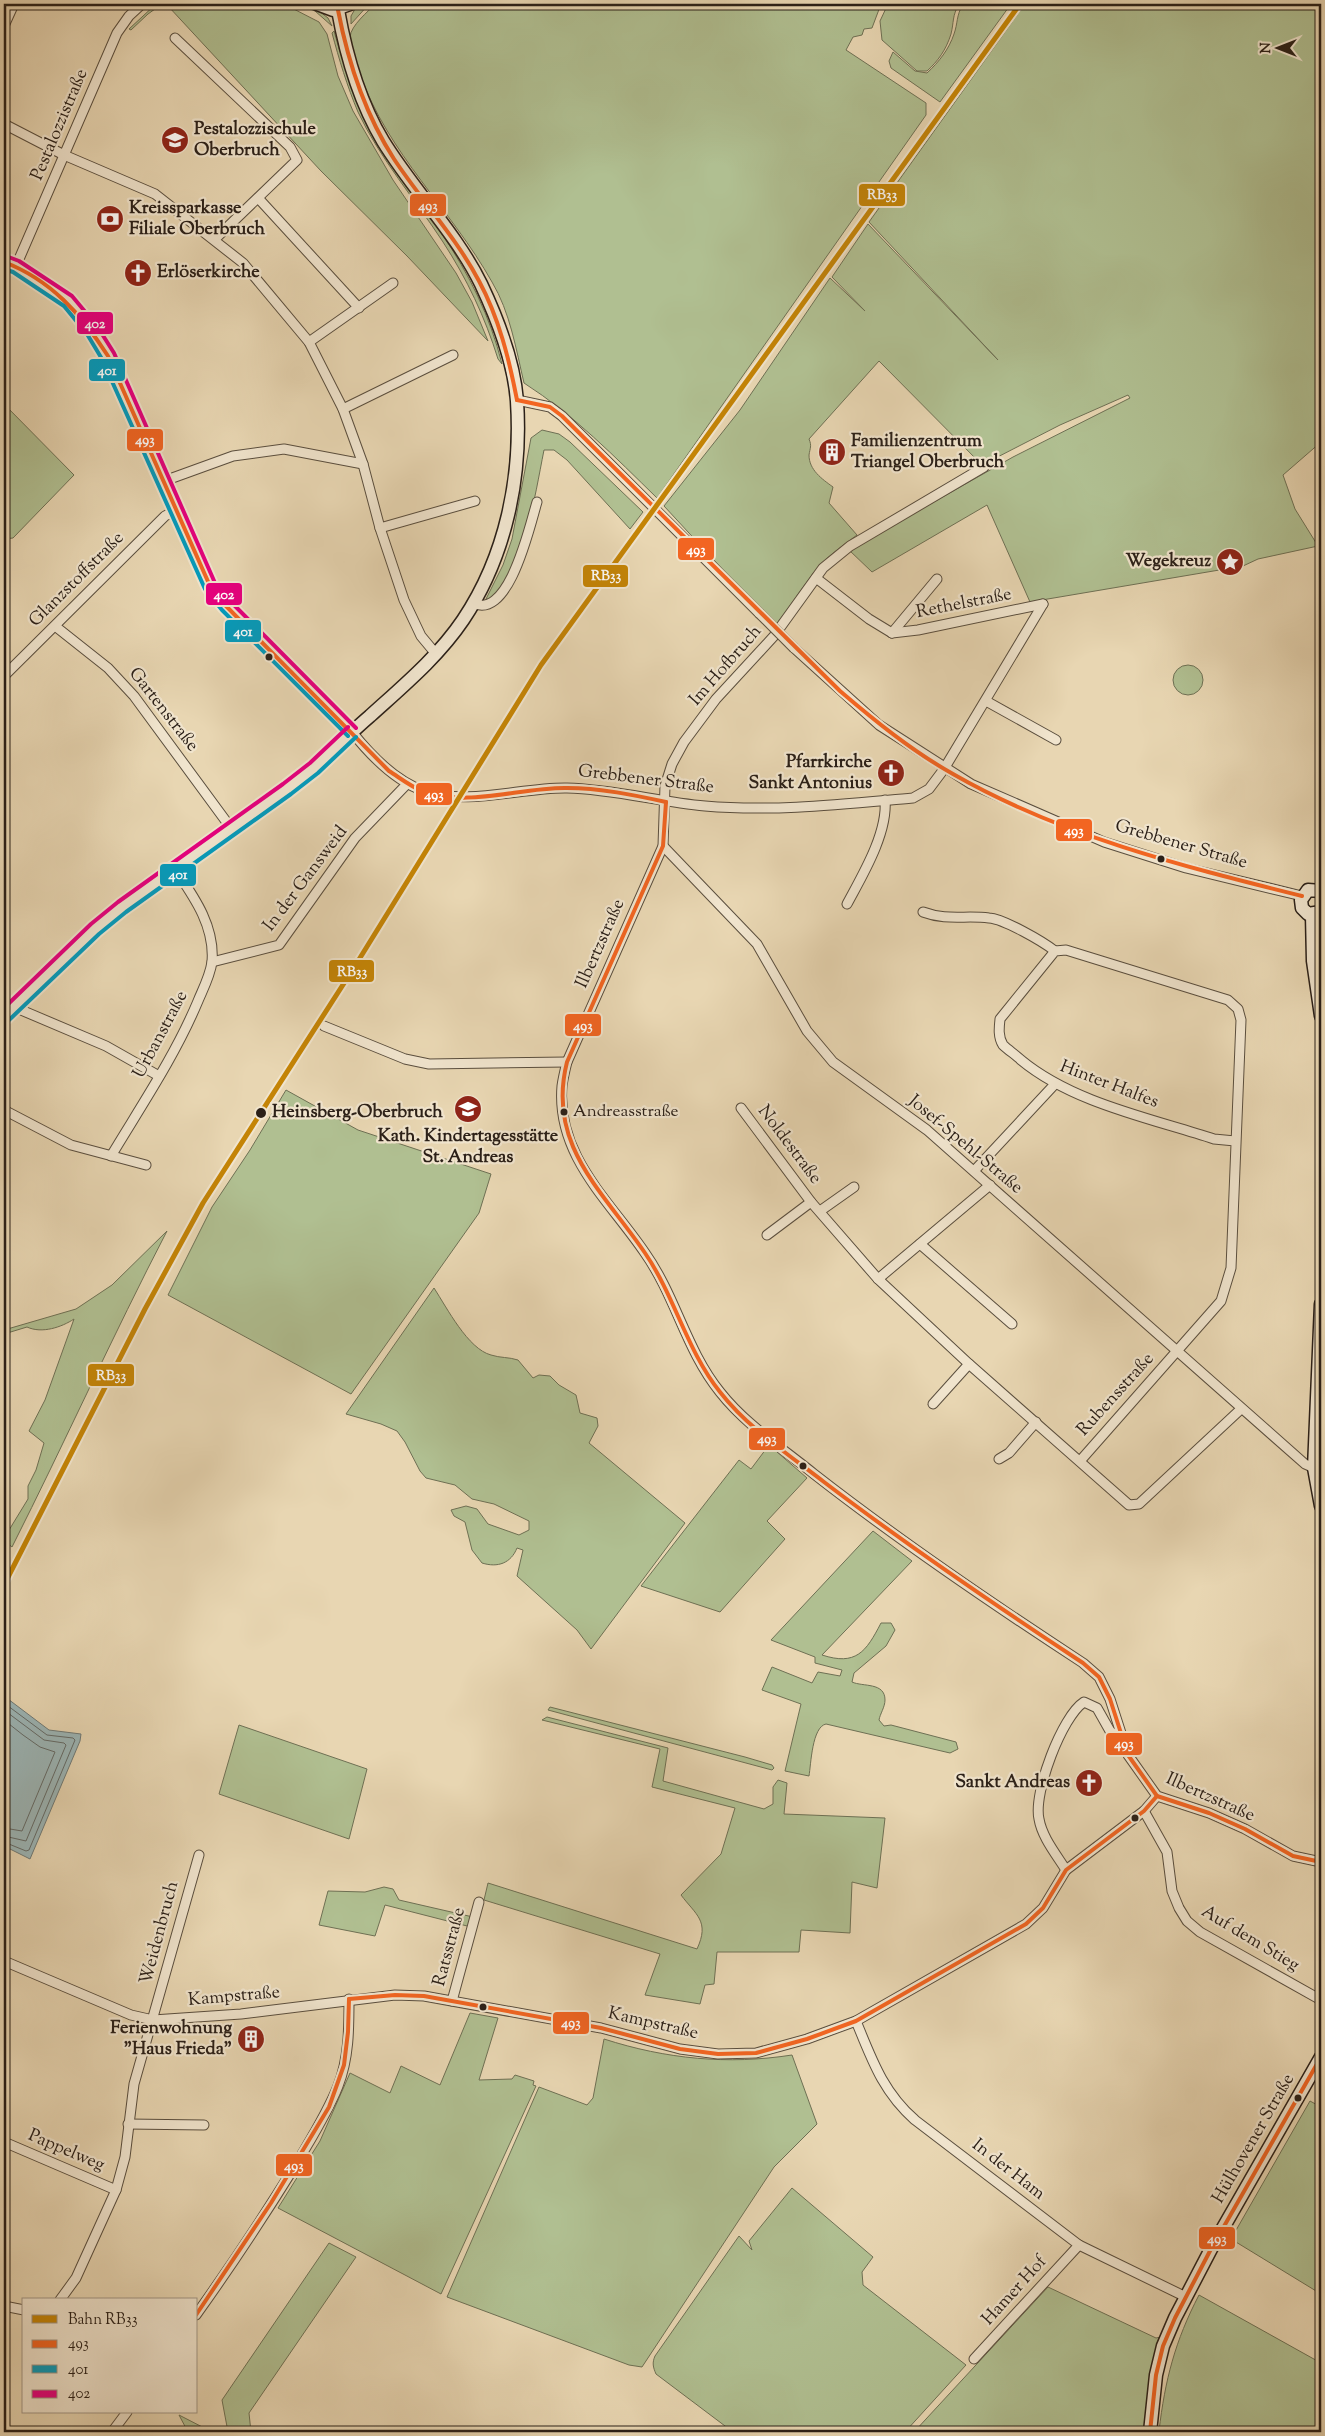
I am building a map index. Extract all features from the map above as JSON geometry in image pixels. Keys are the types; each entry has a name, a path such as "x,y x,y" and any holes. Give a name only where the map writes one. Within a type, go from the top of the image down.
{"main road":[{"path":"317,4 326,9 338,10 350,4"},
{"path":"4,1016 95,929 314,768 436,654 462,621 495,560 505,529 517,456 517,400 509,358 496,315 479,280 457,245 382,139 361,94 349,60 338,10"},
{"name":"Grebbener Straße","path":"10,264 68,301 92,330 108,356 199,564 215,593 352,732"},
{"path":"1320,886 1308,890 1302,896 1302,908 1317,914 1313,962 1321,1016"},
{"path":"1321,1304 1314,1468 1321,1506"},
{"name":"Hülhovener Straße","path":"1150,2432 1151,2402 1163,2346 1186,2297 1321,2057"}],"street":[{"path":"4,26 14,4"},
{"name":"Pestalozzistraße","path":"10,264 64,155 117,33 141,4"},
{"path":"174,38 290,147 297,160 259,199 215,239"},
{"path":"4,124 64,155 156,194 243,262 309,342 343,410 363,464 380,528 404,600 421,636 436,654"},
{"path":"259,199 359,308"},
{"path":"309,342 393,283"},
{"path":"343,410 453,355"},
{"name":"Grebbener Straße","path":"517,400 550,407 794,648 878,724 944,769 971,784 1034,813 1104,842 1186,868 1302,896"},
{"path":"164,481 233,456 284,449 363,464"},
{"name":"Im Hofbruch","path":"666,802 665,786 684,742 716,699 774,636 823,568 850,546 984,467"},
{"path":"380,528 475,501"},
{"path":"473,603 481,607 488,606 506,587 514,572 536,502"},
{"name":"Glanzstoffstraße","path":"4,676 165,516 176,510"},
{"path":"816,578 869,619 892,633 937,579"},
{"name":"Rethelstraße","path":"892,633 918,630 1043,604 986,700"},
{"name":"Gartenstraße","path":"55,626 108,668 134,696 231,828"},
{"path":"944,769 986,700 1056,740"},
{"name":"Grebbener Straße","path":"352,732 389,771 407,784 426,792 442,794 472,795 565,788 607,790 666,802 746,808 913,798 929,789 944,769"},
{"name":"In der Gansweid","path":"212,962 279,945 355,838 407,784"},
{"path":"846,904 872,859 886,814 885,800"},
{"path":"663,846 666,802"},
{"name":"Ilbertzstraße","path":"663,846 567,1062 562,1087 563,1112 566,1134 574,1154 585,1174 654,1266 705,1374 721,1394 761,1431 886,1530 959,1582 1083,1663 1099,1677 1110,1699 1123,1742 1139,1773 1157,1796 1227,1821 1294,1856 1321,1862"},
{"name":"Josef-Spehl-Straße","path":"663,846 757,944 808,1031 833,1062 927,1130 1240,1409 1305,1464 1314,1468"},
{"name":"Urbanstraße","path":"110,1156 184,1034 207,981 212,962 208,929 201,908 175,869"},
{"path":"923,912 940,918 990,918 1040,940 1055,951 1066,950 1228,1000 1238,1009 1241,1020 1235,1141 1232,1268 1221,1301 1177,1351"},
{"name":"Hinter Halfes","path":"1055,951 1000,1019 998,1032 1003,1045 1035,1071 1055,1084 1081,1095 1204,1136 1235,1141"},
{"path":"14,1007 106,1046 159,1076"},
{"path":"324,1026 405,1059 429,1064 567,1062"},
{"path":"974,1171 1055,1084"},
{"name":"Noldestraße","path":"741,1108 811,1202 847,1246 878,1279 969,1364 1129,1505 1139,1504 1240,1409"},
{"path":"4,1110 71,1145 146,1164"},
{"path":"878,1279 990,1185"},
{"name":"Noldestraße","path":"820,1211 854,1187"},
{"name":"Noldestraße","path":"766,1235 811,1202"},
{"path":"920,1244 1012,1324"},
{"name":"Rubensstraße","path":"1080,1461 1177,1351"},
{"path":"933,1404 969,1364"},
{"path":"999,1458 1009,1453 1036,1422"},
{"path":"1123,1742 1110,1731 1097,1708 1084,1702 1076,1707 1061,1735 1041,1784 1038,1808 1039,1820 1046,1836 1066,1870 1079,1858 1144,1811 1157,1796"},
{"name":"Auf dem Stieg","path":"1144,1811 1167,1852 1172,1891 1178,1908 1187,1921 1200,1932 1321,2000"},
{"name":"Weidenbruch","path":"61,2298 76,2278 116,2190 125,2157 134,2084 154,2020 199,1855"},
{"name":"Kampstraße","path":"4,1961 131,2015 154,2020 241,2014 395,1994 452,2001 601,2028 680,2049 718,2054 756,2053 807,2039 856,2021 1026,1924 1043,1908 1066,1870"},
{"name":"Ratsstraße","path":"452,2001 479,1902"},
{"path":"198,2312 268,2209 320,2123 335,2093 345,2061 349,2039 348,1999"},
{"name":"In der Ham","path":"856,2021 880,2078 903,2109 1079,2245 1186,2297"},
{"path":"128,2124 204,2125"},
{"name":"Pappelweg","path":"4,2142 116,2190"},
{"name":"Hamer Hof","path":"974,2359 1079,2245"},
{"path":"4,2306 22,2310"},
{"path":"112,2432 125,2414"}],"green space":[{"path":"156,4 162,4 131,30 129,29"},
{"path":"181,4 284,4 319,22 327,34 338,76 353,111 393,180 456,273 472,302 488,341 407,256 321,171 168,6"},
{"path":"297,4 310,4 328,18 332,26 315,11"},
{"path":"358,4 369,4 351,24 351,16"},
{"path":"375,4 881,4 872,28 864,29 862,35 853,37 846,50 926,103 926,115 657,498 577,423 524,383 512,331 492,282 476,255 403,156 372,103 360,74 350,42 351,32"},
{"path":"888,4 959,4 955,12 947,45 927,71 917,71 882,40 880,21"},
{"path":"963,4 1011,4 940,102 891,68 889,61 893,52 915,71 927,73 939,60 952,40"},
{"path":"1025,4 1321,4 1321,442 1283,475 1295,509 1318,546 1258,559 1243,566 1030,602 987,505 872,572 849,550 1013,457 1130,398 1128,395 1060,425 982,465 879,361 809,439 811,445 809,455 811,465 817,474 833,487 829,503 857,535 816,569 775,626 664,506 740,410 830,278 865,311 832,277 868,224 998,360 869,222"},
{"path":"334,31 345,67 366,118 393,166 442,234 470,280 485,312 502,364 498,359 475,299 460,270 377,146 358,112 340,63 332,33"},
{"path":"4,404 74,475 13,538 4,539"},
{"path":"542,430 559,434 570,442 643,512 630,529 567,460 554,450 544,450 527,530 520,549 502,585 490,600 486,599 503,565 512,539 531,438"},
{"path":"1188,665 1194,666 1202,674 1202,686 1194,694 1188,695 1182,694 1174,686 1173,680 1174,674 1182,666"},
{"path":"286,1090 358,1130 491,1174 479,1213 351,1394 168,1295 212,1207 250,1150"},
{"path":"167,1231 127,1309 12,1547 7,1543 6,1535 28,1499 28,1486 36,1470 44,1443 29,1431 45,1400 74,1319 64,1325 45,1330 27,1327 4,1334 4,1330 76,1309 112,1285"},
{"path":"434,1288 459,1327 474,1345 494,1356 518,1360 533,1378 539,1375 550,1376 559,1385 576,1395 580,1413 597,1418 598,1426 589,1443 685,1523 591,1649 577,1630 517,1576 523,1550 517,1548 508,1561 503,1563 493,1565 482,1563 472,1550 465,1522 454,1516 451,1510 466,1506 477,1509 488,1524 519,1535 529,1530 529,1521 494,1504 472,1499 455,1485 426,1478 397,1431 381,1424 346,1414"},
{"path":"769,1445 807,1478 767,1521 785,1539 720,1612 641,1586 739,1460 751,1469"},
{"path":"873,1531 912,1561 822,1655 843,1659 859,1654 870,1642 881,1623 891,1623 895,1630 886,1646 854,1673 852,1682 873,1686 884,1694 885,1700 879,1720 884,1726 891,1725 956,1742 958,1749 950,1753 826,1724 821,1727 815,1739 809,1776 785,1771 801,1704 762,1690 772,1667 812,1683 818,1672 840,1676 842,1670 815,1663 815,1657 771,1640"},
{"path":"550,1707 745,1757 772,1765 774,1768 772,1770 548,1710"},
{"path":"547,1717 668,1748 663,1781 764,1809 773,1804 773,1787 778,1780 787,1783 784,1814 885,1818 877,1888 852,1882 850,1933 801,1930 799,1952 717,1952 714,1984 705,1985 700,2004 645,1995 660,1954 484,1900 488,1883 697,1949 701,1939 702,1925 700,1919 681,1895 721,1854 735,1808 652,1787 660,1749 542,1720"},
{"path":"239,1725 367,1769 349,1839 219,1794"},
{"path":"384,1887 393,1889 399,1900 473,1917 471,1927 385,1905 375,1936 319,1925 328,1891 365,1892"},
{"path":"470,2013 498,2018 479,2080 512,2079 515,2075 534,2081 533,2085 536,2086 441,2294 278,2208 320,2141 350,2073 390,2093 401,2066 440,2085"},
{"path":"604,2039 651,2051 697,2058 744,2060 792,2055 817,2124 774,2167 642,2367 629,2365 447,2297 539,2087 587,2105 593,2098"},
{"path":"1310,2101 1321,2107 1321,2294 1231,2239"},
{"path":"792,2188 873,2257 862,2272 863,2285 966,2365 905,2432 733,2432 656,2374 653,2365 655,2356 739,2236 752,2250 749,2241"},
{"path":"329,2243 356,2257 249,2413 251,2432 228,2432 222,2400"},
{"path":"1048,2287 1156,2338 1161,2337 1149,2380 1145,2432 914,2432"},
{"path":"1199,2295 1321,2363 1321,2432 1159,2431 1164,2395 1172,2361 1183,2328"},
{"path":"179,2415 212,2432 188,2432"}],"water":[{"path":"4,1696 49,1730 81,1734 80,1741 30,1859 4,1846"}],"rail line":[{"name":"RB33","path":"4,1585 145,1309 203,1203 355,966 541,665 1020,4"}],"transit line":[{"name":"493","path":"338,10 352,68 374,124 404,174 460,249 486,295 502,339 517,400"},
{"name":"402","path":"6,256 19,261 72,296 97,326 114,353 215,583 231,602 356,728"},
{"name":"493","path":"4,262 36,278 64,300 87,326 108,356 210,586 226,606 389,771 422,791 457,798 494,796 531,790 579,788 617,792 666,802"},
{"name":"401","path":"4,269 13,272 64,306 87,334 102,359 205,589 222,610 348,736"},
{"name":"493","path":"517,400 550,407 562,416 840,691 923,756 994,796 1079,832 1167,861 1302,896"},
{"name":"402","path":"4,1008 91,924 118,902 283,784 310,763 348,727"},
{"name":"401","path":"8,1021 99,934 126,912 291,794 318,773 356,737"},
{"name":"493","path":"666,802 663,846 567,1062 563,1091 564,1118 571,1143 582,1165 645,1253 665,1288 690,1342 709,1376 731,1405 783,1451 888,1529 1083,1663 1099,1677 1110,1699 1128,1755 1157,1796 1209,1813 1245,1829 1293,1856 1321,1862"},
{"name":"493","path":"349,1999 395,1995 424,1996 601,2028 680,2049 718,2054 756,2053 807,2039 856,2021 1026,1924 1043,1908 1066,1870 1144,1811 1157,1796"},
{"name":"493","path":"198,2312 271,2203 329,2107 344,2065 349,1999"},
{"name":"493","path":"1150,2432 1156,2375 1163,2346 1175,2318 1211,2249 1321,2057"}],"place":[{"name":"Pestalozzischule Oberbruch","path":"175,140"},
{"name":"Kreissparkasse Filiale Oberbruch","path":"110,219"},
{"name":"Erlöserkirche","path":"138,273"},
{"name":"Familienzentrum Triangel Oberbruch","path":"832,452"},
{"name":"Wegekreuz","path":"1230,562"},
{"name":"Pfarrkirche Sankt Antonius","path":"891,773"},
{"name":"Kath. Kindertagesstätte St. Andreas","path":"468,1109"},
{"name":"Andreasstraße","path":"564,1112"},
{"name":"Heinsberg-Oberbruch","path":"261,1113"},
{"name":"Sankt Andreas","path":"1089,1783"},
{"name":"Ferienwohnung \"Haus Frieda\"","path":"251,2039"}]}
